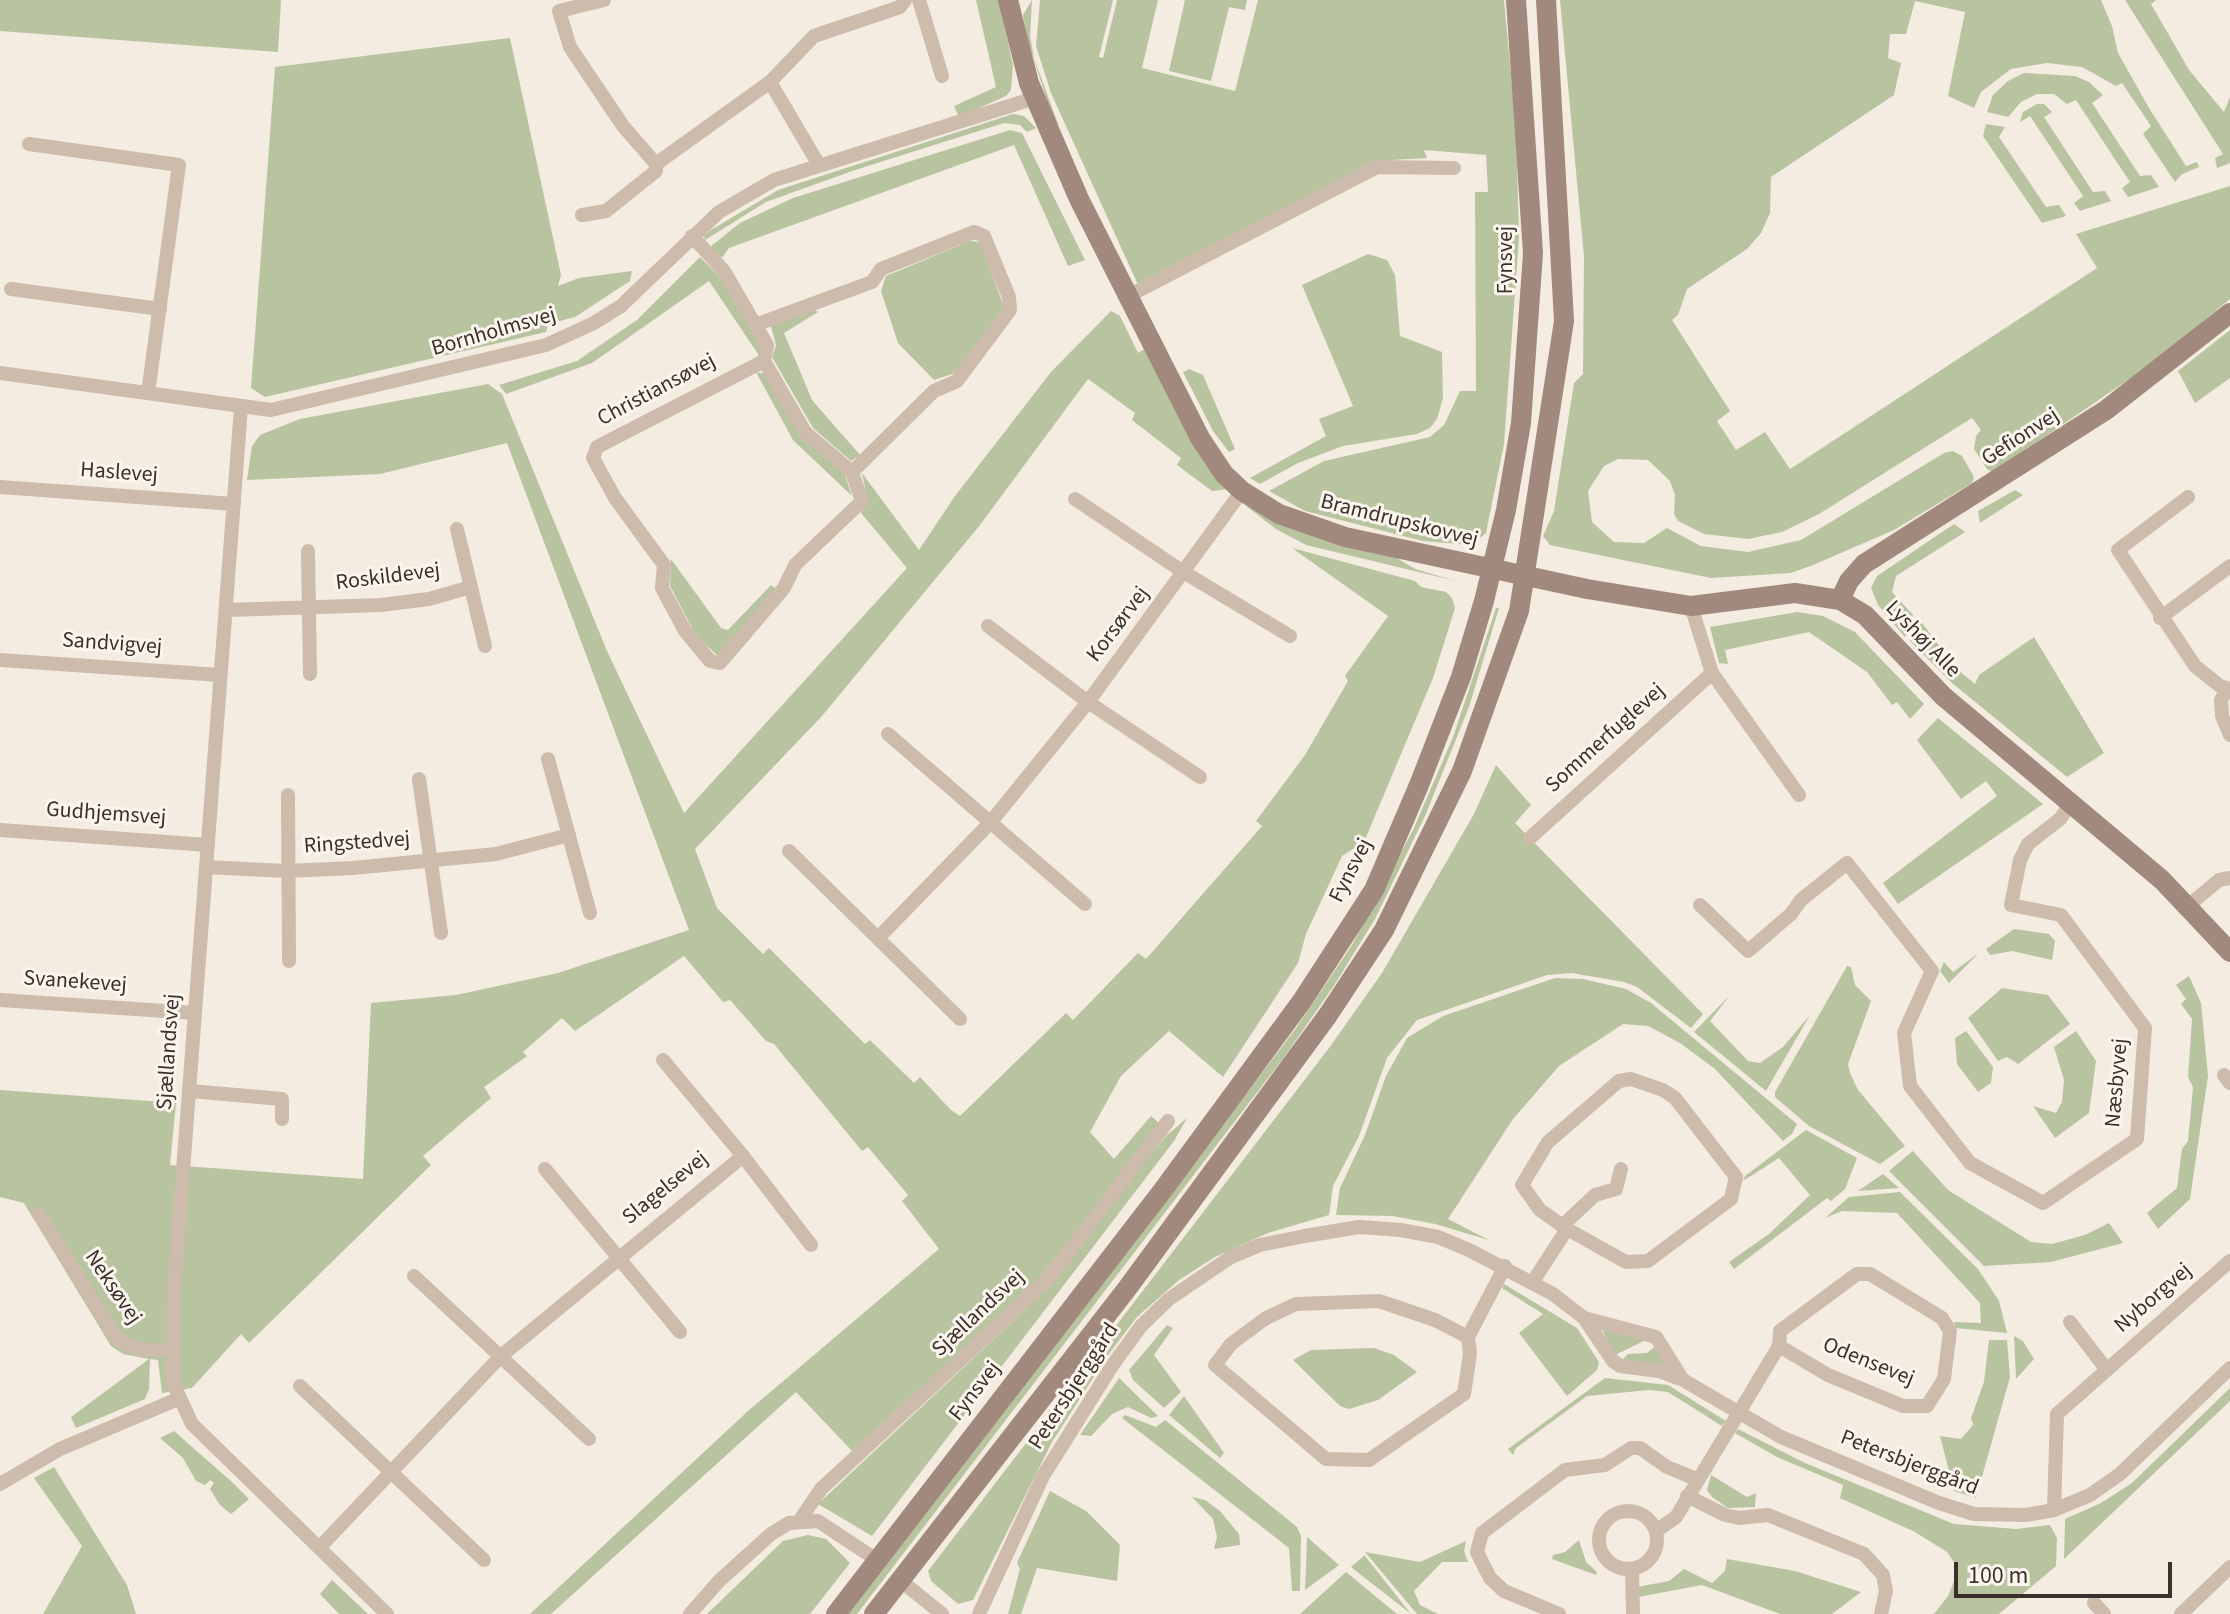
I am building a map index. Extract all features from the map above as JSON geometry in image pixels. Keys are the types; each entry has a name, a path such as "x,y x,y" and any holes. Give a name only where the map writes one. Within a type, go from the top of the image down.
{"main road":[{"name":"Bramdrupskovvej","path":"1008,0 1035,98 1079,199 1206,448 1224,474 1242,491 1279,514 1321,530 1492,569"},
{"name":"Fynsvej","path":"836,1614 1175,1173 1302,1001 1374,890 1461,677 1492,569 1521,423 1533,253 1516,0"},
{"path":"874,1614 1135,1277 1328,1015 1384,930 1462,771 1514,625 1526,576 1564,321 1546,0"},
{"name":"Gefionvej","path":"1840,600 1849,581 1864,564 2106,410 2230,313"},
{"name":"Lyshøj Alle","path":"1492,569 1691,606 1795,593 1840,600 1877,625 1943,696 2072,802 2188,906 2230,952"}],"street":[{"path":"582,215 606,211 656,171 656,164 623,126 570,47 559,11 604,0"},
{"path":"656,164 770,82 814,36 900,7 905,0"},
{"path":"919,0 942,76"},
{"path":"770,82 819,165"},
{"name":"Bornholmsvej","path":"0,373 271,410 546,345 594,323 621,306 692,236 747,195 774,180 1035,98"},
{"path":"29,144 179,165 148,393"},
{"path":"1128,296 1377,167 1454,168"},
{"path":"692,236 724,271 755,325 767,345 764,361 805,432 852,472 934,391 957,381 1010,310 1009,297 984,236 974,232 881,269 872,282 755,325"},
{"path":"11,289 160,309"},
{"name":"Christiansøvej","path":"764,361 597,447 593,458 615,498 664,565 662,588 685,631 710,661 720,663 784,588 795,565 853,513 862,501 852,472"},
{"name":"Sjællandsvej","path":"241,407 171,1350 178,1399 192,1424 387,1614"},
{"name":"Haslevej","path":"0,487 234,504"},
{"name":"Korsørvej","path":"878,938 990,823 1088,702 1242,491"},
{"path":"2188,497 2118,550 2160,618 2198,669 2229,689 2221,700 2222,716 2230,735"},
{"path":"1075,499 1185,573 1290,636"},
{"name":"Roskildevej","path":"457,529 485,646"},
{"name":"Roskildevej","path":"308,551 310,674"},
{"path":"2160,618 2230,566"},
{"name":"Roskildevej","path":"227,610 309,610 429,599 471,587"},
{"path":"1691,606 1712,673 1799,795"},
{"path":"988,626 1088,702 1200,777"},
{"name":"Sandvigvej","path":"0,660 220,675"},
{"name":"Sommerfuglevej","path":"1530,838 1712,673"},
{"path":"888,734 1085,904"},
{"path":"548,759 590,913"},
{"name":"Ringstedvej","path":"419,779 441,933"},
{"name":"Ringstedvej","path":"288,795 286,871 289,961"},
{"name":"Næsbyvej","path":"1700,905 1748,951 1791,914 1801,900 1847,863 1932,971 1904,1033 1910,1086 1970,1163 2043,1203 2137,1139 2145,1028 2061,915 2011,905 2020,860 2028,844 2060,819 2072,802"},
{"name":"Gudhjemsvej","path":"0,830 208,845"},
{"name":"Ringstedvej","path":"206,867 286,871 431,861 496,854 569,835"},
{"path":"789,851 960,1019"},
{"path":"2188,906 2219,880 2230,878"},
{"name":"Svanekevej","path":"0,1000 195,1013"},
{"name":"Slagelsevej","path":"663,1060 743,1156 811,1245"},
{"path":"1631,1079 1663,1090 1675,1098 1736,1177 1731,1199 1648,1261 1626,1262 1565,1228 1540,1210 1522,1185 1548,1142 1619,1081 1631,1079"},
{"path":"190,1091 282,1099 282,1119"},
{"name":"Sjællandsvej","path":"690,1614 719,1581 771,1534 800,1520 821,1489 1048,1279 1168,1121"},
{"name":"Slagelsevej","path":"319,1548 501,1356 617,1257 743,1156"},
{"name":"Slagelsevej","path":"545,1169 680,1332"},
{"path":"1532,1283 1565,1228 1595,1195 1616,1189 1621,1169"},
{"name":"Neksøvej","path":"39,1214 117,1339 140,1350 171,1350"},
{"name":"Petersbjerggård","path":"979,1614 1043,1476 1141,1326 1169,1299 1206,1272 1260,1245 1359,1227 1438,1237 1505,1266 1584,1318 1656,1337 1683,1380"},
{"name":"Nyborgvej","path":"2054,1510 2052,1476 2057,1414 2230,1261"},
{"path":"1468,1337 1435,1320 1379,1301 1296,1304 1266,1318 1231,1344 1215,1365 1326,1459 1369,1460 1464,1394 1470,1354 1468,1337 1505,1266"},
{"name":"Odensevej","path":"1656,1531 1676,1517 1696,1479 1779,1346 1780,1331 1857,1274 1870,1274 1942,1318 1950,1331 1944,1379 1927,1406 1903,1406 1828,1375 1779,1346"},
{"path":"414,1276 589,1439"},
{"name":"Petersbjerggård","path":"1584,1318 1613,1361 1683,1380 1781,1437 1939,1503 1974,1514 1999,1516 2054,1510 2090,1495 2120,1474 2230,1368"},
{"path":"2070,1322 2107,1370"},
{"path":"300,1386 484,1560"},
{"path":"0,1484 60,1449 178,1399"},
{"path":"1559,1614 1504,1591 1490,1578 1477,1552 1482,1533 1565,1470 1605,1465 1631,1448 1640,1448 1667,1467 1696,1479"},
{"path":"1687,1496 1725,1515 1739,1518 1768,1515 1864,1554 1883,1575 1886,1591 1881,1614"},
{"path":"1631,1511 1646,1517 1656,1531 1657,1547 1653,1556 1632,1569 1616,1567 1602,1554 1599,1541 1606,1521 1631,1511"},
{"path":"800,1520 818,1521 832,1527 877,1560"},
{"path":"2181,1614 2230,1567"},
{"path":"1632,1569 1633,1614"},
{"path":"900,1580 942,1614"}],"green space":[{"path":"0,0 281,0 278,52 0,31"},
{"path":"976,0 999,0 1013,65 1011,90 1006,96 959,117 954,106 996,87"},
{"path":"1032,0 1030,36 1034,58 1058,124 1055,126 1027,37 1023,15"},
{"path":"1040,0 1113,0 1099,57 1103,58 1117,0 1158,0 1142,68 1235,91 1258,0 1504,0 1516,128 1519,237 1504,444 1486,533 1471,545 1423,541 1305,511 1269,491 1324,461 1430,437 1444,425 1460,391 1476,391 1475,192 1488,192 1486,155 1424,150 1427,158 1374,161 1139,287 1051,93 1036,46"},
{"path":"1185,0 1247,0 1245,10 1229,7 1211,81 1169,71"},
{"path":"1560,0 2101,0 2112,26 2118,53 2149,108 2186,166 2197,162 2199,167 2182,174 2175,182 2143,134 2151,126 2122,83 2116,86 2082,67 2047,63 2011,69 1981,92 1974,108 1948,96 1965,12 1915,1 1906,34 1890,34 1888,58 1901,63 1894,95 1771,177 1770,213 1761,233 1747,249 1687,289 1678,315 1672,320 1730,411 1717,421 1736,450 1765,432 1790,469 2097,268 2076,234 2230,186 2230,299 2147,367 1993,472 1987,469 1974,449 1976,436 1981,430 1972,418 1819,514 1782,532 1748,539 1704,534 1678,521 1674,514 1675,495 1670,481 1648,460 1618,459 1604,466 1588,491 1592,522 1614,542 1644,543 1667,528 1701,546 1748,552 1801,540 1944,453 1953,451 1962,456 1974,477 1972,483 1894,530 1791,573 1711,578 1550,545 1543,536 1554,511 1574,383 1583,374 1584,257"},
{"path":"2125,0 2156,0 2151,4 2189,70 2224,112 2230,97 2230,163 2217,168 2215,158 2223,154"},
{"path":"510,38 561,275 558,286 579,278 632,271 630,281 575,317 548,324 546,332 265,397 251,388 275,67"},
{"path":"2024,73 2075,76 2089,82 2103,95 2092,103 2140,176 2151,175 2159,187 2128,197 2122,188 2130,182 2076,100 2067,104 2054,94 2037,94 2021,102 2008,117 1987,112 1993,95 2008,81"},
{"path":"2037,104 2044,104 2052,112 2044,117 2093,192 2105,191 2111,201 2080,211 2074,203 2083,196 2030,116 2020,122 2023,112"},
{"path":"1013,114 1024,116 1036,128 1027,132 1020,125 1004,123 855,170 766,202 705,240 704,236 711,230 778,190"},
{"path":"1986,124 2005,127 1999,137 2046,207 2059,205 2066,216 2042,223 1983,136"},
{"path":"1010,130 1022,133 1085,260 1068,266 1014,145 729,248 722,258 710,247 740,223 793,198"},
{"path":"970,241 980,242 1004,307 955,373 934,380 898,343 881,291 886,276"},
{"path":"1368,254 1387,260 1395,275 1400,336 1442,352 1443,398 1437,419 1430,428 1417,434 1343,446 1298,463 1260,484 1250,478 1326,436 1319,419 1353,406 1302,285"},
{"path":"700,257 722,279 761,344 760,357 709,281 592,363 506,394 499,385 577,361 637,320"},
{"path":"812,309 818,312 784,333 812,400 860,455 851,461 813,428 772,357 776,345 770,323"},
{"path":"1111,311 1120,316 1138,353 1146,348 1227,489 1212,491 1177,465 1181,458 1132,420 1135,413 1088,379 980,525 822,716 695,849 717,908 763,954 769,948 865,1044 870,1040 914,1083 920,1077 960,1116 1066,1013 1073,1020 1138,953 1146,959 1262,826 1256,821 1305,755 1348,681 1345,676 1388,616 1292,548 1415,581 1421,587 1446,592 1452,598 1455,608 1433,678 1364,842 1342,856 1306,934 1298,963 1223,1077 1169,1031 1121,1076 1090,1132 1114,1159 1151,1116 1160,1124 1040,1278 852,1451 796,1392 551,1614 530,1614 748,1411 939,1249 902,1201 908,1195 868,1147 862,1151 774,1044 766,1041 730,1000 723,1002 684,956 575,1031 562,1018 523,1052 527,1056 484,1087 491,1098 423,1156 431,1165 249,1343 241,1334 192,1388 162,1393 158,1360 150,1359 149,1389 145,1399 76,1428 71,1417 149,1359 123,1354 111,1346 24,1203 0,1197 0,1090 176,1103 170,1165 363,1179 371,1003 456,995 558,973 689,930 507,443 380,474 247,480 252,446 260,435 300,419 488,384 502,394 607,651 684,813 907,568 861,513 868,501 862,473 919,550 955,496 1051,372"},
{"path":"2230,330 2230,378 2195,403 2178,371"},
{"path":"1189,369 1203,375 1235,449 1229,452 1213,431 1183,372"},
{"path":"756,372 765,374 843,469 852,496 793,440"},
{"path":"2015,490 2023,495 1980,523 1978,511"},
{"path":"1246,506 1395,557 1415,569 1456,581 1306,545 1276,529"},
{"path":"1954,524 1965,532 1896,576 1892,592 1913,615 1905,637 1878,605 1871,588 1877,576"},
{"path":"671,559 721,628 728,630 771,585 777,590 718,656 696,636 670,586"},
{"path":"1496,608 1499,608 1469,707 1425,816 1375,919 1335,984 1285,1056 857,1614 848,1614 1294,1031 1352,945 1414,828 1453,737"},
{"path":"1797,612 1823,616 1855,632 1924,704 1910,719 1897,702 1892,705 1867,672 1809,632 1725,650 1728,664 1719,663 1710,627"},
{"path":"1919,619 1957,669 1975,684 1979,675 2034,637 2104,753 2067,777 1952,683 1910,641"},
{"path":"1938,718 2043,804 1898,904 1883,883 1997,796 1986,781 1961,799 1917,740"},
{"path":"1496,765 1531,805 1515,823 1703,1014 1691,1028 1637,987 1572,973 1547,975 1417,1020 1387,1058 1359,1136 1333,1186 1329,1215 1268,1233 1215,1257 1179,1280 1137,1317 1108,1355 1052,1442 973,1600 958,1604 931,1581 928,1571 1329,1048 1382,973 1474,814"},
{"path":"2014,929 2049,934 2055,941 2052,960 2012,951 1990,955 1986,949"},
{"path":"1979,953 1949,983 1940,971 1944,962 1953,972"},
{"path":"1847,966 1851,967 1855,985 1871,1001 1848,1064 1850,1073 1858,1090 1905,1146 1880,1164 1809,1126 1775,1097 1775,1092"},
{"path":"2189,976 2201,1003 2208,1076 2190,1199 2158,1229 2147,1213 2177,1188 2182,1149 2188,1141 2193,1087 2188,1077 2192,1019 2181,1004 2186,999 2176,985"},
{"path":"1555,978 1583,979 1626,989 1651,1003 1797,1124 1792,1134 1783,1141 1715,1069 1680,1043 1648,1026 1623,1024 1559,1066 1513,1119 1448,1219 1489,1240 1435,1224 1393,1216 1336,1215 1340,1188 1365,1135 1386,1076 1407,1038 1443,1016"},
{"path":"2002,988 2048,995 2070,1024 2018,1064 2007,1057 1998,1061 1968,1018"},
{"path":"1730,995 1710,1021 1748,1061 1760,1063 1783,1047 1810,1015 1766,1091 1694,1032"},
{"path":"1966,1031 1993,1067 1991,1083 1978,1092 1957,1064 1955,1038"},
{"path":"2076,1031 2096,1061 2089,1113 2055,1138 2033,1106 2056,1113 2062,1102 2064,1080 2054,1047"},
{"path":"1187,1118 1174,1141 872,1536 818,1504 1029,1306 1166,1136"},
{"path":"1806,1130 1857,1158 1845,1189 1831,1201 1827,1198 1734,1269 1729,1262 1769,1234 1810,1195 1779,1158 1743,1181 1745,1176"},
{"path":"1913,1151 1948,1190 2031,1242 2052,1244 2085,1235 2109,1223 2123,1243 2051,1262 1984,1266 1889,1171"},
{"path":"1883,1174 1899,1188 1858,1191"},
{"path":"1900,1192 1978,1269 1999,1301 2007,1333 1955,1328 1954,1322 1981,1323 1980,1303 1897,1213 1842,1211 1825,1218 1849,1197"},
{"path":"1504,1284 1577,1328 1599,1362 1597,1370 1567,1396 1519,1333 1543,1314 1502,1288"},
{"path":"1167,1325 1173,1328 1154,1355 1181,1392 1164,1408 1133,1380 1129,1370"},
{"path":"1602,1330 1650,1338 1615,1355"},
{"path":"2014,1336 2023,1341 2034,1359 2016,1379"},
{"path":"1989,1340 2007,1340 2010,1377 1976,1498 1954,1491 1940,1436 1961,1439 1973,1425 1971,1418 1984,1382"},
{"path":"1658,1344 1670,1368 1622,1360 1628,1354 1647,1353"},
{"path":"1374,1348 1394,1355 1417,1372 1378,1400 1349,1409 1340,1406 1293,1360 1311,1350"},
{"path":"1119,1378 1158,1416 1151,1418 1128,1407 1112,1414 1091,1436 1080,1435"},
{"path":"1605,1378 1668,1385 1726,1421 1722,1426 1668,1392 1649,1390 1587,1396 1516,1448 1513,1455 1508,1449"},
{"path":"2230,1388 2230,1401 2064,1559 2065,1519 2101,1503 2132,1483"},
{"path":"1184,1396 1224,1453 1220,1458 1169,1415"},
{"path":"1125,1415 1156,1427 1165,1420 1297,1527 1301,1536 1300,1591 1292,1591 1289,1548 1122,1418"},
{"path":"1738,1429 1805,1463 1954,1524 2016,1529 2050,1525 2057,1538 2056,1566 1999,1614 1934,1614 1948,1596 1955,1579 1956,1565 1947,1552 1915,1532 1840,1498 1843,1485 1777,1457 1735,1433"},
{"path":"174,1431 249,1499 231,1514 220,1505 210,1489 214,1483 210,1480 205,1485 196,1481 183,1458 160,1438"},
{"path":"54,1467 127,1585 136,1614 43,1614 82,1546 34,1478"},
{"path":"1711,1475 1747,1497 1756,1493 1755,1507 1728,1508 1712,1497 1707,1490"},
{"path":"1050,1491 1086,1511 1120,1545 1117,1581 1037,1568 1021,1614 1008,1614 1020,1569 1017,1563"},
{"path":"1192,1497 1205,1500 1220,1511 1239,1534 1240,1545 1214,1549 1217,1537 1213,1519"},
{"path":"808,1535 826,1539 850,1563 810,1614 707,1614 783,1541"},
{"path":"1307,1537 1339,1565 1305,1590 1306,1568"},
{"path":"1579,1540 1586,1562 1597,1572 1596,1575 1552,1559 1553,1555 1565,1552"},
{"path":"1466,1541 1464,1551 1468,1562 1442,1562 1414,1591 1420,1605 1438,1614 1417,1614 1365,1552 1420,1562"},
{"path":"1365,1556 1411,1614 1351,1567"},
{"path":"1727,1559 1795,1571 1861,1592 1832,1614 1780,1614 1702,1585 1638,1597 1637,1587 1669,1581 1684,1569 1712,1583 1725,1571"},
{"path":"1346,1572 1397,1614 1300,1614"},
{"path":"332,1580 368,1614 339,1614 320,1594"}]}
